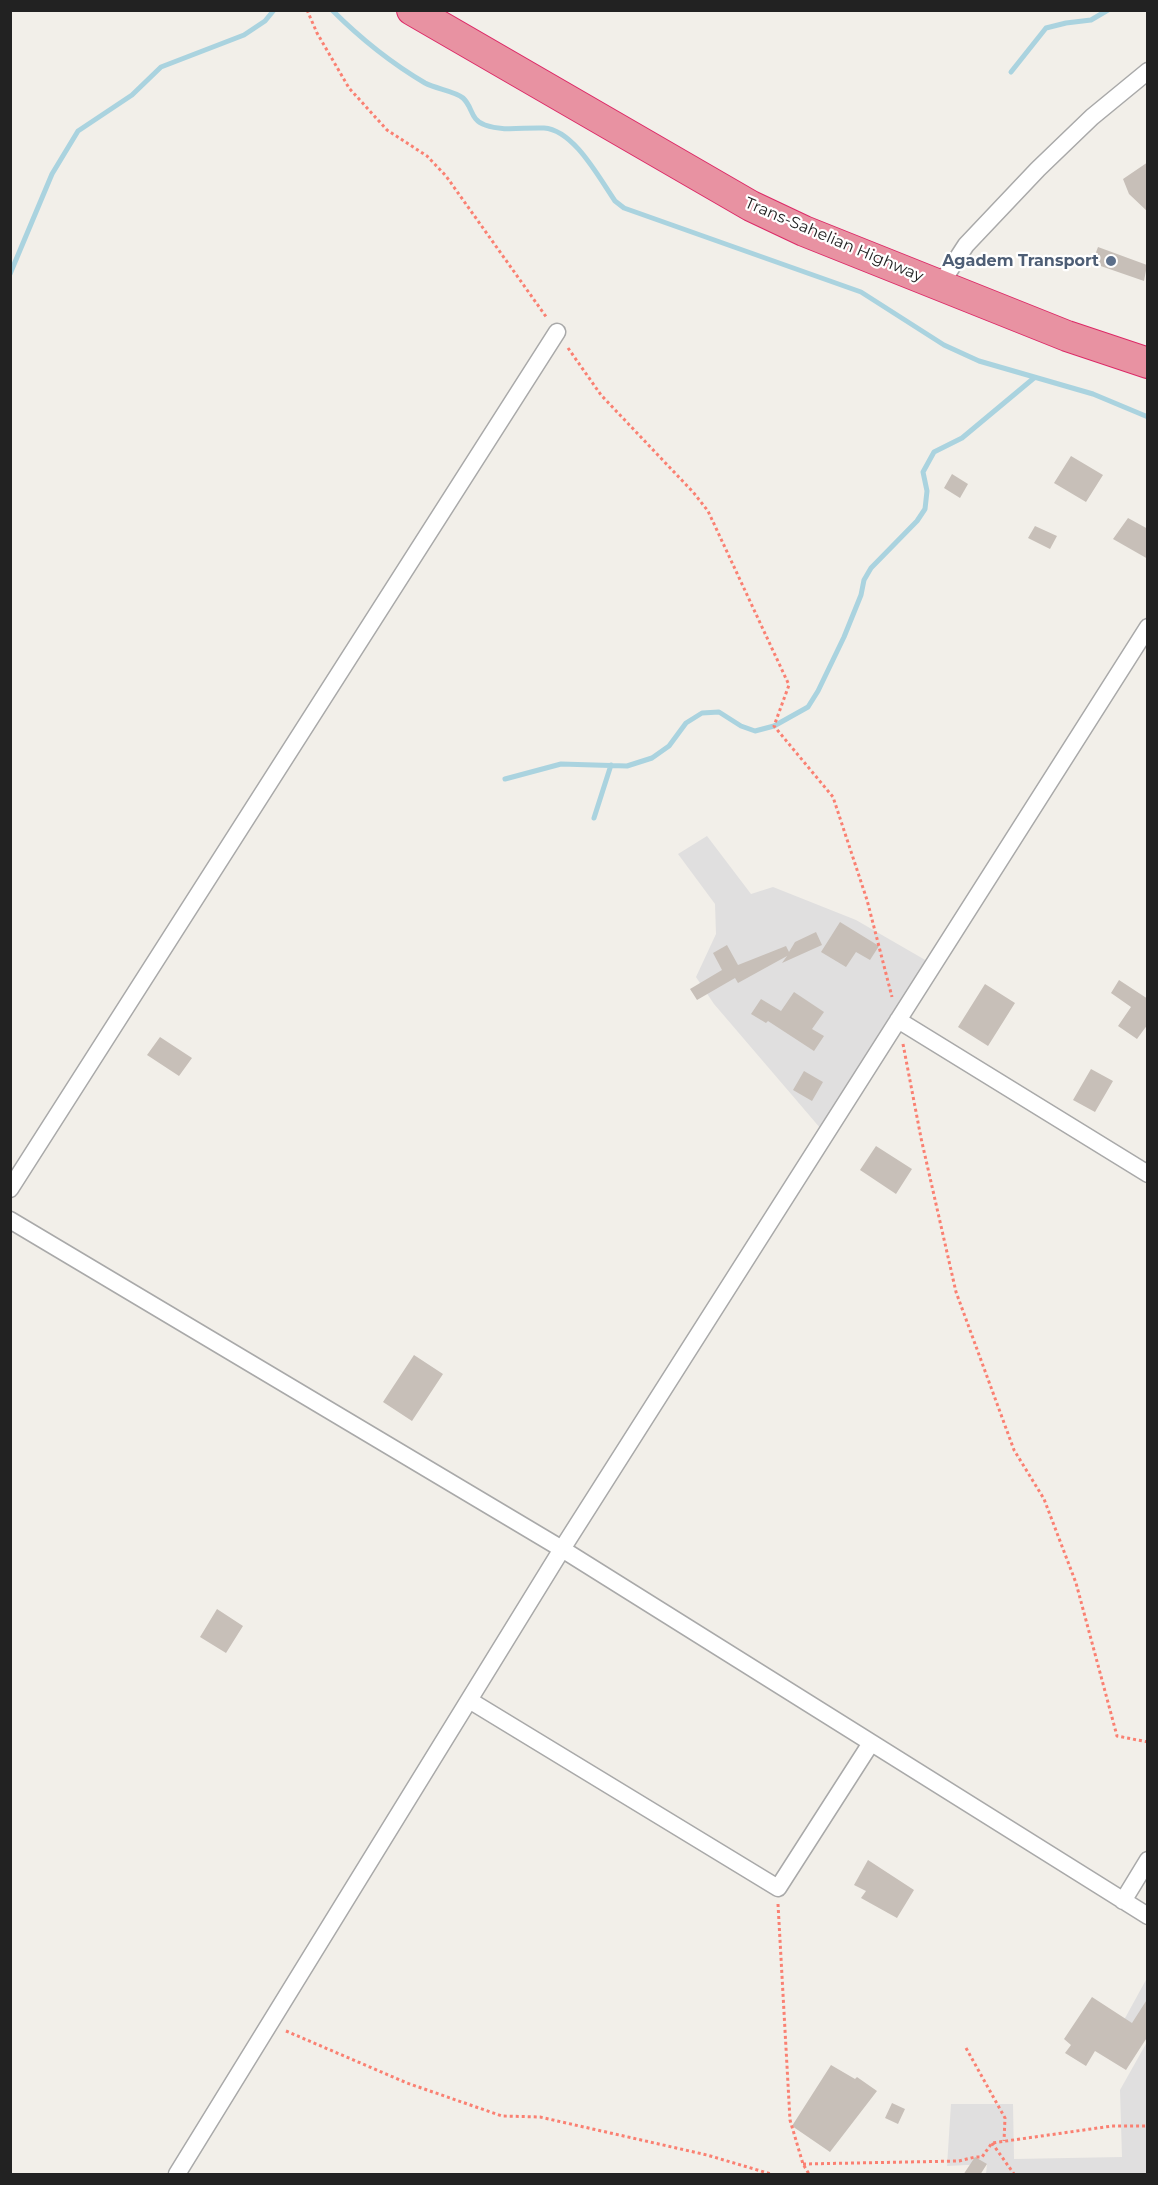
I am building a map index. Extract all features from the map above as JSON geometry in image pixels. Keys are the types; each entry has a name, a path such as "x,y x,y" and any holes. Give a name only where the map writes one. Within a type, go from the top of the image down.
{"highway":[{"name":"Trans-Sahelian Highway","path":"412,10 751,206 804,231 1067,336 1148,363"}],"street":[{"path":"940,285 966,244 1038,169 1092,117 1148,71"},
{"path":"10,1189 557,332"},
{"path":"177,2175 562,1550 1148,627"},
{"path":"898,1020 1148,1174"},
{"path":"10,1220 562,1550 1148,1916"},
{"path":"469,1700 778,1888 871,1743"},
{"path":"1123,1901 1148,1860"}],"path":[{"path":"307,10 317,33 349,88 387,130 427,156 446,176 601,395 693,492 708,511 789,685 774,726 833,798 867,900 898,1020 921,1138 956,1292 1014,1450 1044,1499 1076,1583 1117,1736 1148,1742"},
{"path":"778,1888 790,2120 803,2163 810,2175"},
{"path":"269,2024 407,2083 502,2116 540,2117 707,2155 771,2175"},
{"path":"966,2048 1005,2118 1004,2141"},
{"path":"803,2163 959,2161 982,2157 992,2143 1112,2126 1148,2126"},
{"path":"992,2143 1014,2175"}],"shaded area":[{"path":"707,836 751,894 773,887 856,920 927,961 821,1129 714,1004 696,977 716,934 715,904 678,854"},
{"path":"1147,1978 1147,2034 1124,2020"},
{"path":"1147,2042 1147,2174 986,2174 987,2164 947,2166 951,2104 1013,2104 1014,2159 1122,2157 1120,2090"}],"building":[{"path":"1148,162 1148,212 1129,194 1123,179"},
{"path":"1098,247 1147,265 1144,281 1092,263"},
{"path":"1071,456 1103,475 1086,502 1054,483"},
{"path":"952,474 968,484 960,498 944,488"},
{"path":"1128,518 1148,529 1148,559 1113,539"},
{"path":"1035,526 1057,536 1050,549 1028,538"},
{"path":"840,922 879,946 870,960 856,952 846,967 821,952"},
{"path":"816,932 822,945 782,963 787,956 738,983 735,978 697,1000 690,989 722,970 713,953 727,945 738,965 786,946 789,952 795,942"},
{"path":"1119,980 1148,999 1148,1024 1137,1039 1118,1026 1131,1007 1111,993"},
{"path":"985,984 1015,1003 988,1046 958,1027"},
{"path":"794,992 824,1012 812,1029 824,1036 814,1051 768,1021 766,1023 751,1014 761,999 781,1011"},
{"path":"160,1037 192,1058 179,1076 147,1055"},
{"path":"1091,1069 1113,1081 1095,1112 1073,1100"},
{"path":"804,1071 823,1082 812,1101 793,1090"},
{"path":"876,1146 912,1169 896,1194 860,1170"},
{"path":"414,1355 443,1374 412,1421 383,1402"},
{"path":"217,1609 243,1626 226,1653 200,1637"},
{"path":"868,1860 914,1890 897,1918 861,1898 866,1891 854,1885"},
{"path":"1092,1997 1132,2023 1148,1998 1148,2036 1126,2070 1095,2051 1086,2066 1065,2053 1071,2045 1064,2039"},
{"path":"831,2065 855,2079 857,2077 877,2091 830,2152 792,2126"},
{"path":"892,2103 905,2109 898,2124 885,2118"},
{"path":"975,2157 987,2164 980,2175 963,2175"}],"waterway":[{"path":"10,274 52,174 78,131 132,95 161,67 244,35 265,21 274,10"},
{"path":"332,10 400,67 425,83 463,98 480,123 499,128 544,128 566,137 585,157 615,201 624,208 861,292 944,345 979,361 1093,394 1148,417"},
{"path":"1011,72 1046,28 1091,20 1108,10"},
{"path":"505,779 561,764 627,766 652,758 669,746 686,723 702,713 719,712 741,726 755,731 774,726 808,707 844,637 861,595 864,580 871,568 917,521 925,509 927,491 923,472 934,452 962,438 1034,378"},
{"path":"594,818 611,765"}],"place":[{"name":"Agadem Transport","path":"1111,261"}]}
